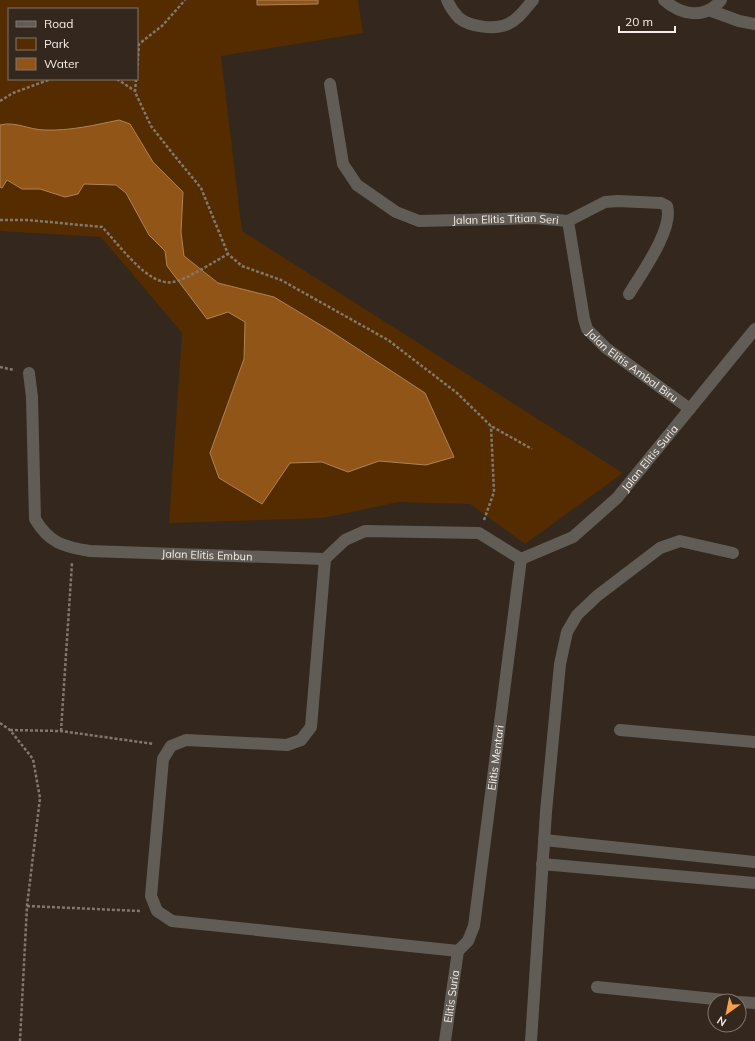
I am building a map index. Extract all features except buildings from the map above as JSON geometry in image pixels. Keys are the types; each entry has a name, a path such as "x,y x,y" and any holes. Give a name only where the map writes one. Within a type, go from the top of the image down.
{"street":[{"path":"447,0 451,9 459,18 469,24 495,27 507,25 518,18 533,0"},
{"path":"664,0 673,8 685,13 697,13 709,10 721,0"},
{"path":"709,10 739,21 755,24"},
{"name":"Jalan Elitis Titian Seri","path":"330,84 343,164 357,185 396,212 419,221 535,218 568,221 605,202 618,201 661,203 667,206 669,213 664,233 629,294"},
{"name":"Jalan Elitis Ambal Biru","path":"568,221 584,319 587,329 606,348 690,409"},
{"name":"Jalan Elitis Suria","path":"521,559 573,537 611,503 690,409 755,328"},
{"name":"Jalan Elitis Embun","path":"29,373 32,397 35,519 42,532 51,540 72,548 90,551 325,559"},
{"path":"458,951 172,921 157,911 151,896 163,759 171,746 186,740 287,745 301,740 311,727 325,559 345,540 365,531 479,533 521,559"},
{"path":"531,1041 544,840 560,664 567,632 577,615 597,596 660,548 680,541 733,553"},
{"name":"Elitis Mentari","path":"458,951 468,941 474,926 521,559"},
{"path":"620,730 755,742"},
{"path":"544,840 755,862"},
{"path":"542,864 755,884"},
{"name":"Elitis Suria","path":"445,1041 458,951"},
{"path":"597,987 707,998"}],"path":[{"path":"138,45 163,25 185,0"},
{"path":"0,101 13,93 48,80"},
{"path":"118,80 135,92 151,126 201,188 228,254 242,266 281,280 388,340 457,393 491,426 532,449"},
{"path":"135,92 136,80"},
{"path":"0,220 28,220 102,227 136,264 162,283 174,282 228,254"},
{"path":"479,533 494,492 491,426"},
{"path":"61,731 72,548"},
{"path":"0,723 10,730 33,759 40,798 27,906 20,1041"},
{"path":"10,730 61,731 171,746"},
{"path":"27,906 157,911"}],"green space":[{"path":"0,0 358,0 363,33 221,56 242,231 623,473 525,544 470,504 398,502 324,518 169,523 182,333 101,237 0,231"}],"water":[{"path":"257,0 318,0 318,4 257,5"},
{"path":"119,120 130,124 153,162 183,192 181,232 184,256 218,283 274,297 332,332 425,393 454,457 426,465 379,461 348,472 322,462 290,463 262,504 219,478 210,453 244,359 245,322 228,312 207,319 167,266 165,251 149,235 126,193 116,185 84,184 78,194 65,197 40,189 22,189 7,180 2,188 0,187 0,125 12,124 39,130 64,130"}]}
